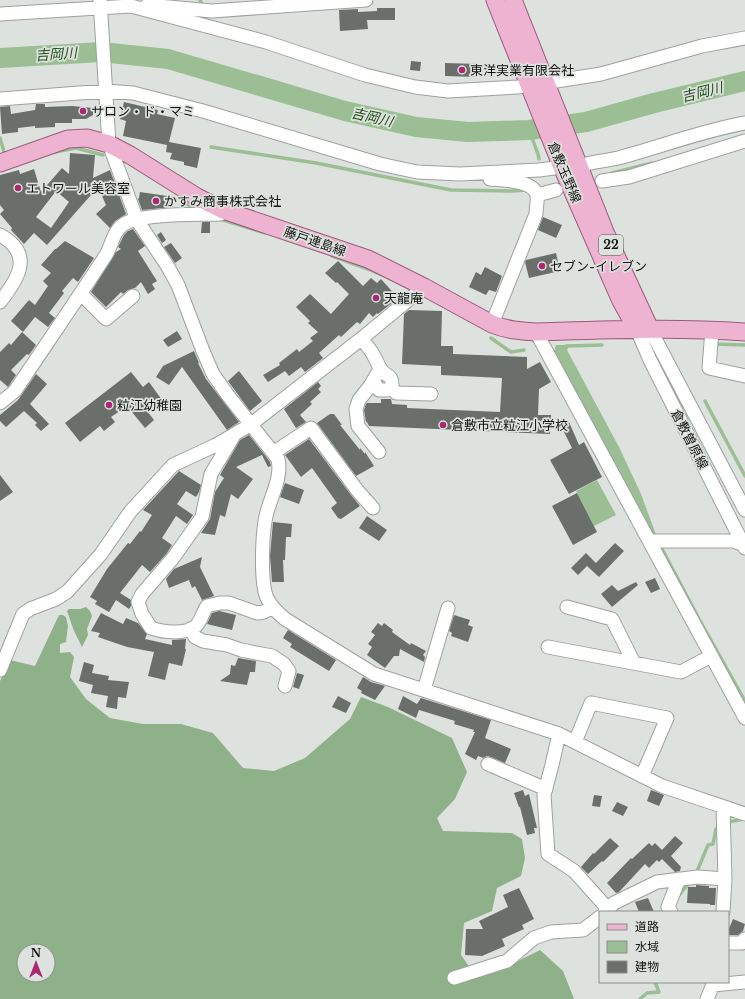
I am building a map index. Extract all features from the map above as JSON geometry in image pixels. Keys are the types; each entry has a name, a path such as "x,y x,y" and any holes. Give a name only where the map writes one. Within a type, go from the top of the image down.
{"main road":[{"name":"倉敷玉野線","path":"495,0 538,87 569,163 621,301 643,329"},
{"name":"倉敷玉野線","path":"513,0 538,87"},
{"name":"藤戸連島線","path":"0,163 68,139 88,138 109,144 130,155 197,197 223,210 368,259 492,324 516,331 536,332 643,329"},
{"path":"643,329 711,339 745,332"}],"street":[{"path":"79,0 99,8"},
{"path":"0,14 151,5 212,11 366,0"},
{"path":"131,6 266,42 366,75 415,87 448,91 538,87 601,74 702,46 745,38"},
{"path":"99,8 109,144 137,220 178,285 213,374 250,425 278,458 280,468 279,474 263,528 262,540 264,589 267,599 272,607 285,620 374,674 559,734 642,776 676,791 745,814"},
{"path":"0,98 106,89 120,91 151,97 203,111 380,164 417,172 460,174 539,170 569,163 589,163 617,158 723,127 745,124"},
{"path":"726,146 724,138 745,131"},
{"path":"602,181 629,177 745,141"},
{"path":"460,174 527,184 533,188 537,195 536,214 492,324"},
{"path":"537,195 556,190"},
{"path":"0,403 15,391 81,294 107,252 117,230 124,224 147,217 220,214 223,210"},
{"path":"0,235 14,245 21,264 20,272 0,302"},
{"path":"0,670 23,614 30,609 56,600 67,592 101,554 130,512 173,464 216,445 250,425 361,339 424,287"},
{"path":"81,294 106,319 133,296"},
{"name":"倉敷曽原線","path":"643,329 745,510"},
{"name":"倉敷曽原線","path":"643,329 650,360 744,547"},
{"path":"536,332 654,541 711,656 745,718"},
{"path":"361,339 377,359 380,369 392,380 392,388 396,393 431,394"},
{"path":"711,339 709,368 745,376"},
{"path":"379,452 358,426 356,409 359,400 380,369"},
{"path":"373,381 378,390 392,388"},
{"path":"273,453 311,428 357,490 373,508"},
{"path":"234,434 211,474 202,517 173,558 142,594 138,602 142,614 150,628 178,632 190,629 197,625 206,606 212,604 229,604 257,613 264,612 272,607"},
{"path":"654,541 733,541 744,547"},
{"path":"567,607 612,618 634,663"},
{"path":"424,690 448,608"},
{"path":"190,629 195,637 203,641 272,656 284,664 289,671 285,686"},
{"path":"548,647 680,672 711,656"},
{"path":"575,742 591,703 667,718 642,776"},
{"path":"559,734 544,794 548,854 574,871 603,911"},
{"path":"488,764 546,789"},
{"path":"723,807 725,879 723,911"},
{"path":"606,911 614,903 657,882 698,877 725,879"},
{"path":"670,911 668,907 679,879"},
{"path":"454,978 508,961 534,938 551,932 583,930 599,917"},
{"path":"729,943 742,943 745,939"},
{"path":"707,999 713,984 745,982"}],"shaded area":[{"path":"86,607 92,616 87,629 88,635 82,647 74,631 67,611 69,609 80,609"},
{"path":"59,615 63,615 66,617 68,626 66,642 60,644 60,653 70,652 74,657 70,677 86,699 110,718 143,724 181,724 213,733 243,768 274,771 305,758 350,719 361,697 388,707 452,738 467,772 455,799 437,818 443,831 512,833 522,839 525,858 521,876 497,888 492,911 464,923 461,955 476,976 510,965 540,950 563,971 574,999 0,999 0,681 10,660 35,666"}],"water":[{"path":"556,345 570,345 567,350 620,449 641,494 656,536 652,533 554,352"},
{"path":"597,480 616,515 594,526 576,491"}],"building":[{"path":"377,8 395,8 395,20 367,20 368,29 340,31 339,10 358,9 358,12 377,11"},
{"path":"411,61 421,62 420,71 410,70"},
{"name":"東洋実業有限会社","path":"445,63 479,64 478,77 445,76"},
{"path":"124,102 158,110 157,114 175,118 169,142 201,148 197,168 184,165 184,162 170,159 172,153 166,152 167,145 123,136 126,121 120,119"},
{"path":"36,104 45,104 45,107 72,106 93,108 93,115 86,119 72,119 72,123 55,123 55,127 35,128 35,126 18,128 18,132 2,134 0,107 10,106 11,114 35,110"},
{"path":"70,153 95,155 93,178 110,170 126,214 115,221 110,228 96,214 106,205 98,187 47,245 34,233 24,244 11,230 12,228 0,214 4,210 0,205 0,175 19,170 20,174 34,169 41,192 62,168 69,174","holes":["56,191 69,202 51,228 36,217"]},
{"name":"かすみ商事株式会社","path":"140,192 174,197 173,207 142,210 138,199"},
{"path":"543,217 562,225 556,238 538,230"},
{"path":"202,222 210,222 210,233 201,233"},
{"path":"133,229 145,246 138,251 157,281 152,284 155,289 148,294 141,282 135,288 128,290 123,294 121,292 106,307 91,292 116,252 121,249 118,247 124,235"},
{"path":"161,232 166,240 162,243 157,235"},
{"path":"65,241 94,258 78,282 73,278 62,291 64,293 49,313 55,318 48,327 35,317 23,332 11,321 29,300 35,305 48,286 43,281 51,273 41,265 55,249"},
{"path":"171,243 182,258 175,263 164,247"},
{"name":"セブン-イレブン","path":"556,253 560,271 529,278 525,262 526,260"},
{"path":"338,261 363,286 371,278 377,283 381,279 398,298 378,314 377,313 373,317 369,313 360,324 357,322 341,337 339,335 319,353 323,358 305,372 301,367 289,376 285,371 268,382 263,375 280,365 279,363 297,349 299,352 313,341 310,338 318,332 308,323 310,321 296,307 310,294 331,314 349,294 325,273"},
{"path":"485,267 502,276 496,292 489,290 486,295 469,287 476,272 481,275"},
{"path":"409,310 442,311 441,346 453,346 453,354 527,357 527,369 540,362 551,382 539,389 538,415 551,415 550,434 369,426 366,422 364,410 366,404 381,403 381,399 391,399 392,404 407,405 407,408 500,412 502,378 441,375 441,366 402,364 404,314"},
{"path":"177,331 182,339 168,347 163,340"},
{"path":"22,332 36,345 29,355 27,354 11,370 16,375 8,387 0,380 0,352 9,343 11,345"},
{"path":"194,351 206,379 239,422 227,430 182,367 169,385 156,377 163,366"},
{"path":"239,371 262,401 250,411 228,381"},
{"path":"131,372 143,387 149,382 162,400 147,411 154,420 145,428 127,406 111,417 115,422 104,431 100,426 80,442 65,423"},
{"path":"36,374 47,384 30,404 49,424 41,431 35,425 37,423 24,411 6,427 0,421 0,415 18,400"},
{"path":"318,382 321,386 318,389 321,392 310,402 312,404 300,415 306,422 296,428 284,409"},
{"path":"330,414 334,414 342,425 340,425 360,450 360,448 365,454 365,452 374,466 356,476 317,423"},
{"path":"569,422 579,445 584,442 602,477 569,494 550,460 572,448 561,426"},
{"path":"249,435 264,454 236,467 253,479 238,499 231,494 225,517 220,515 215,535 201,533 210,519 215,492 224,478 220,475 240,440"},
{"path":"309,439 360,506 341,519 338,518 331,508 337,503 312,468 301,477 285,455"},
{"path":"264,454 271,466 268,467 262,455"},
{"path":"179,471 201,485 196,497 186,491 177,504 193,515 187,524 176,516 162,538 172,545 167,553 150,572 142,565 120,593 131,600 131,606 129,609 116,600 109,612 95,604 97,601 90,597 107,569 128,543 130,544 140,531 141,532 152,515 143,510"},
{"path":"0,475 13,492 0,501"},
{"path":"285,483 304,490 299,504 280,497"},
{"path":"577,493 597,532 573,545 552,506"},
{"path":"367,516 387,530 379,541 359,528"},
{"path":"273,522 292,524 291,537 286,537 285,560 283,560 284,582 272,582 270,556"},
{"path":"615,543 624,551 599,577 587,566 578,575 571,568 586,553 596,563"},
{"path":"202,557 200,567 214,596 202,600 195,586 192,588 189,580 169,588 166,579 174,569"},
{"path":"655,578 660,589 651,593 645,582"},
{"path":"636,582 638,585 612,607 601,594 612,585 618,591"},
{"path":"219,611 236,615 232,630 207,624 212,613"},
{"path":"101,613 123,624 126,618 138,623 147,634 145,639 172,645 172,640 186,639 186,649 182,666 169,663 165,680 148,676 154,652 127,647 98,637 100,633 91,631"},
{"path":"454,615 470,620 468,625 473,627 468,642 451,636 452,633 449,631"},
{"path":"378,623 382,626 384,623 393,630 392,632 410,645 411,643 426,651 423,655 425,657 424,662 400,649 399,656 394,656 385,668 367,655 372,647 368,644 375,635 371,632"},
{"path":"288,630 336,660 329,671 290,647 292,644 283,638"},
{"path":"238,658 256,661 255,672 250,672 247,685 220,681 230,674 231,665 235,666"},
{"path":"84,662 94,665 92,673 109,676 108,680 129,682 126,698 118,697 117,709 106,707 108,696 91,693 93,685 79,681"},
{"path":"297,673 304,675 299,689 293,687"},
{"path":"363,677 371,682 385,686 375,700 361,693 362,691 357,688"},
{"path":"338,696 351,703 346,713 332,707"},
{"path":"403,696 417,704 421,698 491,720 485,738 511,749 505,763 487,756 483,758 478,756 476,760 465,754 475,732 473,732 474,730 454,724 455,721 419,710 416,718 398,709"},
{"path":"523,790 525,796 529,794 537,828 534,828 535,833 527,835 520,807 514,793"},
{"path":"651,790 664,795 659,806 647,801"},
{"path":"594,795 602,796 600,807 592,806"},
{"path":"617,802 628,807 623,816 612,811"},
{"path":"675,836 683,843 671,856 681,867 680,871 675,872 662,859 659,862 657,860 649,868 645,864 619,892 616,893 607,883 631,858 632,859 649,843 652,846 655,843 662,850"},
{"path":"610,838 619,846 588,874 581,867 593,853 594,854"},
{"path":"696,885 716,888 715,905 687,903 688,887 696,887"},
{"path":"519,888 534,919 522,925 524,929 502,939 505,946 482,956 465,955 466,929 483,929 479,921 508,907 503,895"},
{"path":"648,898 654,911 639,911 635,902"},
{"path":"733,919 745,924 743,931 738,935 729,935 729,929"}],"waterway":[{"path":"200,0 202,5"},
{"name":"吉岡川","path":"0,58 101,52 168,59 345,111 416,127 468,132 529,130 586,122 654,103 745,81"},
{"path":"529,130 539,159"},
{"path":"0,138 4,152"},
{"path":"211,147 316,163 451,190 525,190"},
{"path":"55,152 76,148 103,155"},
{"path":"612,173 652,163"},
{"path":"182,202 199,210"},
{"path":"220,219 265,233"},
{"path":"332,256 382,275"},
{"path":"491,338 511,352 524,350"},
{"path":"714,344 745,345"},
{"path":"566,346 602,345"},
{"path":"705,401 745,476"},
{"path":"660,545 745,701"},
{"path":"728,822 744,819"},
{"path":"698,869 708,845 713,844 716,829"},
{"path":"678,896 689,883"},
{"path":"640,999 647,993 659,992 655,983"}],"place":[{"name":"東洋実業有限会社","path":"462,70"},
{"name":"サロン・ド・マミ","path":"83,111"},
{"name":"エトワール美容室","path":"18,188"},
{"name":"かすみ商事株式会社","path":"156,201"},
{"name":"セブン-イレブン","path":"542,266"},
{"name":"天龍庵","path":"376,298"},
{"name":"粒江幼稚園","path":"109,405"},
{"name":"倉敷市立粒江小学校","path":"443,425"}]}
